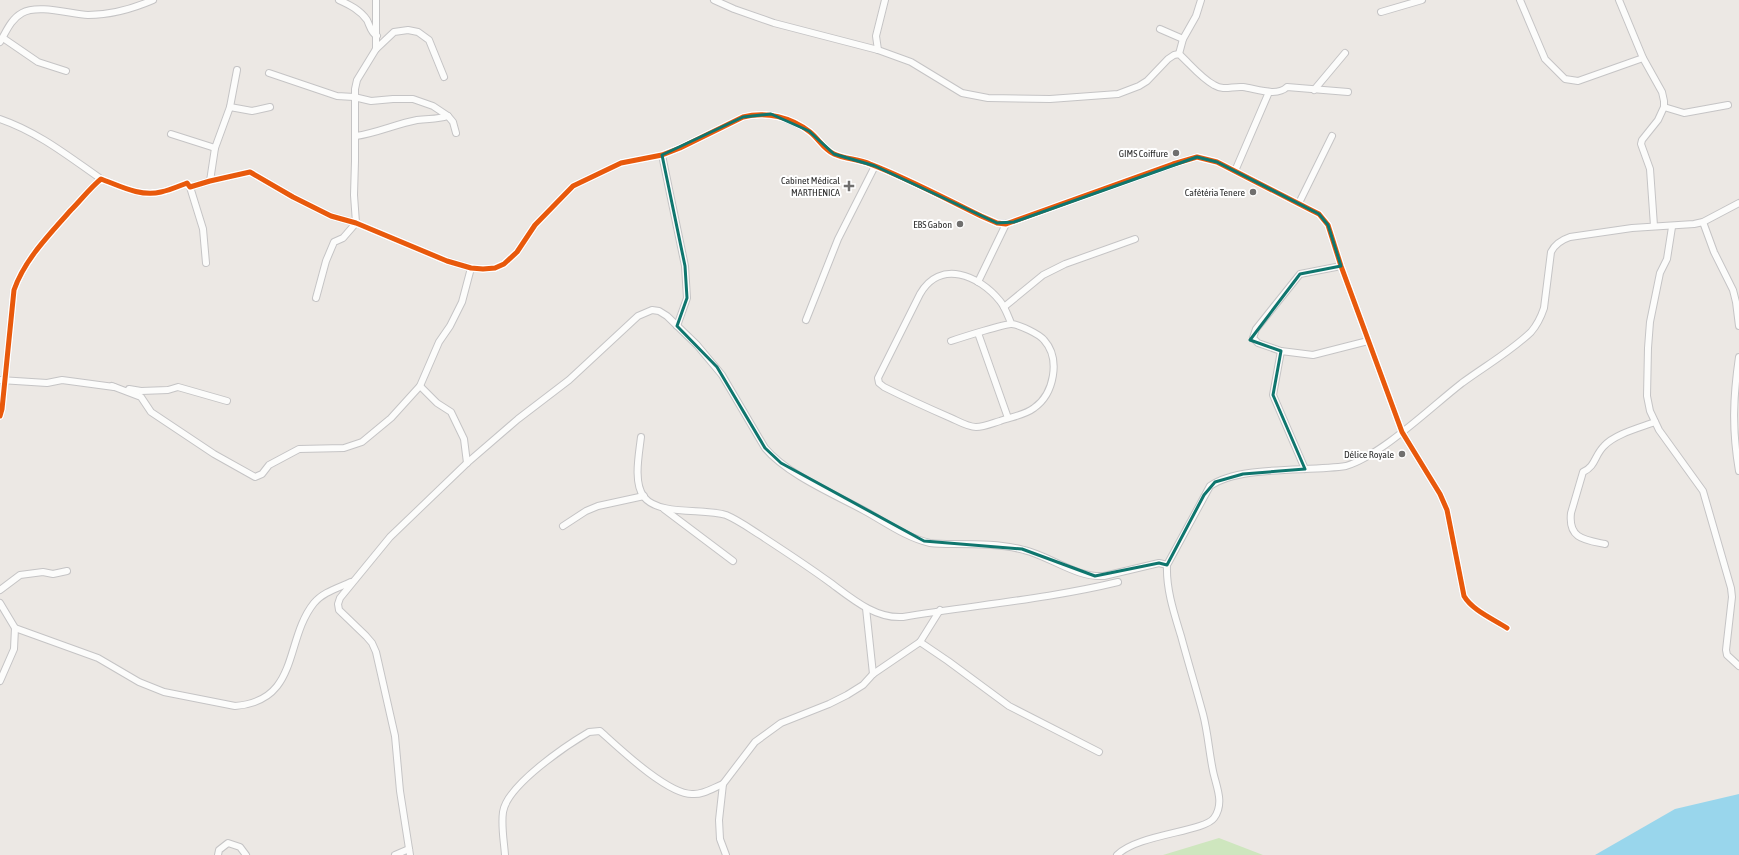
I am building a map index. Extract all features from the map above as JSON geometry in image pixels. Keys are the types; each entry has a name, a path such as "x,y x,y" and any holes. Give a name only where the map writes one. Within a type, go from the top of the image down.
{"street":[{"path":"66,71 38,62 1,40 7,29 16,18 27,11 43,10 87,15 109,14 128,10 154,0"},
{"path":"339,0 354,7 368,22 373,34 385,39"},
{"path":"376,0 376,49"},
{"path":"714,0 734,9 774,23 878,50 921,67 962,93 988,98 1067,99 1118,94 1147,82 1168,59 1179,54"},
{"path":"878,50 876,36 886,0"},
{"path":"1179,54 1183,39 1196,16 1201,0"},
{"path":"1381,12 1422,0"},
{"path":"1520,0 1545,59 1565,78 1578,81 1643,58"},
{"path":"1619,0 1643,58 1662,92 1664,101 1664,107 1658,120 1642,140 1641,144 1650,169 1654,226"},
{"path":"1160,29 1183,39"},
{"path":"316,298 326,261 334,242 343,238 356,223 354,195 356,136 354,97 357,80 376,49 385,39 394,32 404,30 424,35 429,40 444,77"},
{"path":"1314,90 1345,53"},
{"path":"1179,54 1205,79 1223,89 1243,88 1270,92 1284,90 1286,87 1348,92"},
{"path":"210,181 215,148 230,107 237,70"},
{"path":"269,73 320,92 337,96 354,97 371,101 413,99 433,106 448,116 453,122 456,133"},
{"path":"1235,171 1270,92"},
{"path":"1664,107 1684,113 1728,105"},
{"path":"230,107 252,111 270,107"},
{"path":"190,187 250,172 331,216 356,223 447,262 471,268 483,269 495,268 504,264 517,252 535,225 573,186 621,163 662,155 680,148 743,117 754,114 771,114 810,131 827,150 834,154 875,166 981,216 997,223 1006,224 1189,159 1198,157 1207,159 1235,171 1299,203 1319,214 1328,225 1341,266 1402,432 1440,494 1447,510 1466,601 1507,628"},
{"path":"356,136 370,134 417,120 436,120 448,116"},
{"path":"0,119 30,131 48,141 101,179 138,193 160,192 188,183 203,229 206,263"},
{"path":"171,134 215,148"},
{"path":"1299,203 1332,136"},
{"path":"662,155 685,266 687,298 677,326"},
{"path":"806,320 841,232 875,166"},
{"path":"0,416 2,409 2,380 14,290 18,279 25,266 42,243 101,179"},
{"path":"1117,855 1124,849 1151,837 1205,824 1214,819 1218,810 1218,787 1213,770 1204,717 1173,611 1166,574 1167,565 1210,486 1215,482 1243,474 1336,467 1355,463 1402,432 1464,382 1532,331 1540,320 1544,308 1551,252 1557,244 1570,237 1632,228 1654,226 1672,227 1703,222 1739,203"},
{"path":"1703,222 1738,302 1739,326"},
{"path":"978,282 1006,224"},
{"path":"1672,227 1667,259 1660,273 1652,308 1648,348 1647,396 1654,422 1703,491 1731,588 1732,596 1726,650 1727,655 1739,666"},
{"path":"1004,307 1043,275 1065,264 1135,239"},
{"path":"1341,266 1300,274 1256,330 1253,336 1254,341 1281,351 1313,355 1368,341"},
{"path":"112,386 140,397 151,412 214,454 255,477 262,474 269,464 299,449 344,448 362,442 391,418 420,386 439,342 450,326 462,302 471,268"},
{"path":"951,341 1011,323 1036,333 1044,340 1052,356 1053,374 1052,382 1048,391 1035,408 1008,418 976,427 967,425 884,387 881,385 879,380 883,367 920,294 930,281 942,275 957,273 978,282 989,290 1004,307 1011,323"},
{"path":"395,855 409,852 395,736 376,652 372,643 366,636 339,610 338,604 340,598 390,538 467,463 518,419 569,380 638,316 652,310 659,311 667,316 716,367 765,448 772,456 794,472 903,532 930,543 1002,546 1022,549 1045,556 1085,574 1095,576 1104,576 1159,563 1167,565"},
{"path":"978,333 1008,418"},
{"path":"1281,351 1273,395 1305,469"},
{"path":"1739,357 1733,421 1739,471"},
{"path":"2,380 47,383 62,380 141,391 168,390 178,387 227,401"},
{"path":"420,386 437,403 451,412 464,439 467,463"},
{"path":"1606,544 1585,540 1578,537 1572,530 1570,520 1571,513 1582,472 1590,469 1604,446 1624,433 1654,422"},
{"path":"641,438 638,467 639,486 644,496 654,504 664,508 733,561"},
{"path":"564,526 586,511 598,506 644,496"},
{"path":"664,508 710,511 727,516 795,557 866,608 896,617 1046,596 1118,582"},
{"path":"0,590 20,575 43,572 53,574 67,571"},
{"path":"15,628 98,658 139,682 164,692 235,706 244,706 262,699 276,689 289,663 304,620 314,602 323,594 352,582"},
{"path":"0,604 15,628 14,649 0,681"},
{"path":"866,608 873,674"},
{"path":"505,855 503,812 510,796 521,781 589,732 600,731 661,781 677,791 694,795 704,793 723,784 750,747 763,735 782,723 848,695 863,685 873,674 920,642 940,610"},
{"path":"920,642 1009,706 1099,752"},
{"path":"723,784 719,820 720,839 726,855"},
{"path":"218,855 219,850 228,843 240,847 246,855"}],"highlighted area":[{"path":"771,114 809,131 834,154 875,166 997,223 1014,222 1197,157 1217,162 1319,214 1328,225 1341,266 1300,274 1250,340 1281,351 1273,395 1305,469 1243,474 1215,482 1204,495 1167,565 1159,563 1095,576 1022,549 924,541 781,463 765,448 717,367 677,326 687,298 685,266 662,155 743,117"}],"green space":[{"path":"1219,838 1263,855 1163,855"}],"water":[{"path":"1739,794 1739,855 1595,855 1675,809"}],"cycle path":[{"path":"0,416 2,409 14,290 24,268 46,238 89,190 101,179 130,190 153,193 168,190 187,183 190,187 250,172 293,197 331,216 356,223 447,261 471,268 483,269 495,268 504,264 517,252 535,225 573,186 621,163 662,155 680,148 743,117 752,115 769,115 795,122 810,132 834,154 865,162 912,182 981,216 997,223 1006,224 1173,164 1197,157 1217,162 1319,214 1328,225 1341,266 1402,432 1440,494 1447,510 1464,596 1477,610 1507,628"}],"place":[{"name":"GIMS Coiffure","path":"1176,153"},
{"name":"Cabinet Médical MARTHENICA","path":"849,186"},
{"name":"Cafétéria Tenere","path":"1253,192"},
{"name":"EBS Gabon","path":"960,224"},
{"name":"Délice Royale","path":"1402,454"}]}
